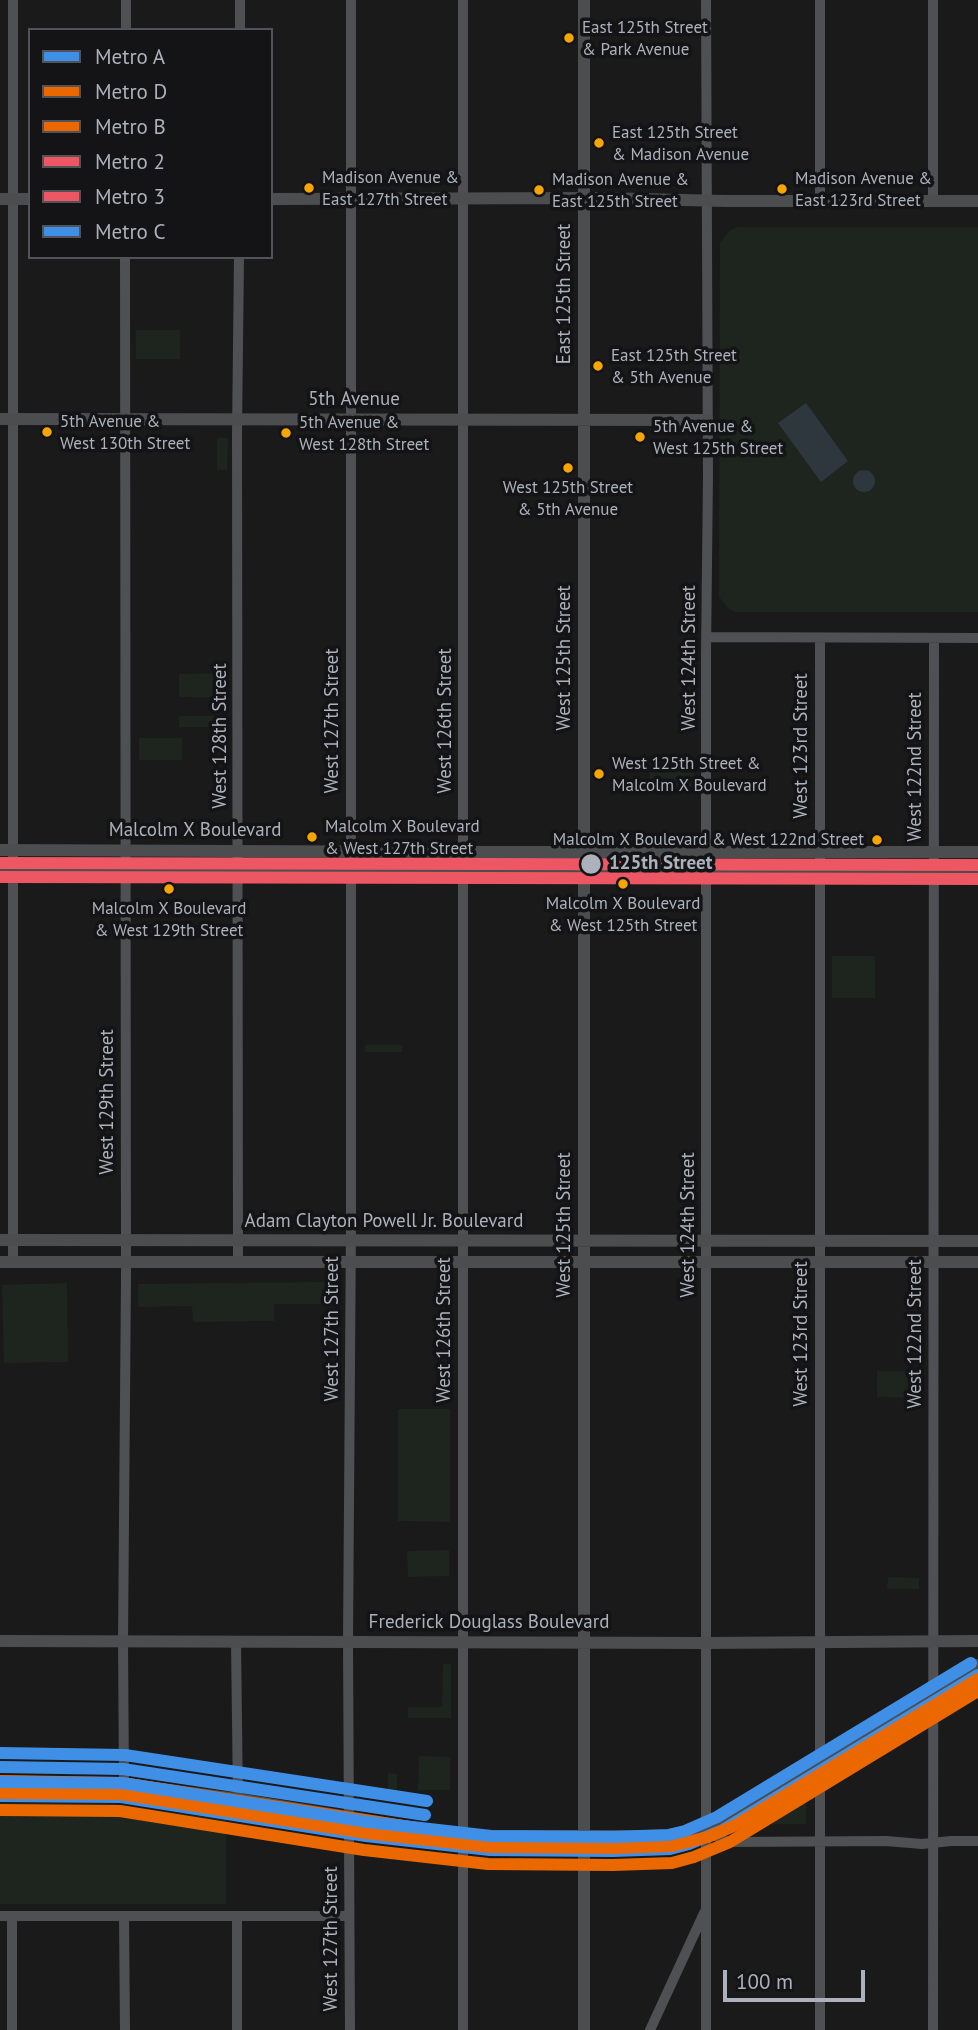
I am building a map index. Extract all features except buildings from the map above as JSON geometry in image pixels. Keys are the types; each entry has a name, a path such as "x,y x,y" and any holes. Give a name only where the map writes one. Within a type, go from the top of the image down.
{"main road":[{"name":"East 125th Street","path":"584,0 585,421"},
{"path":"6,199 28,199"},
{"path":"273,199 978,201"},
{"name":"5th Avenue","path":"6,419 707,420"},
{"name":"West 125th Street","path":"584,2030 585,421"},
{"name":"Malcolm X Boulevard","path":"6,850 978,852"},
{"path":"7,872 978,873"},
{"name":"Adam Clayton Powell Jr. Boulevard","path":"7,1240 978,1241"},
{"name":"Adam Clayton Powell Jr. Boulevard","path":"7,1262 978,1262"},
{"name":"Frederick Douglass Boulevard","path":"0,1641 978,1641"},
{"path":"0,1781 124,1784 463,1836 696,1835 978,1665"}],"street":[{"path":"7,1262 6,199 13,0"},
{"path":"126,0 126,28"},
{"path":"240,0 240,28"},
{"name":"West 127th Street","path":"350,2030 348,1641 351,1240 351,0"},
{"name":"West 126th Street","path":"463,0 463,2030"},
{"name":"West 124th Street","path":"706,0 706,2030"},
{"path":"820,0 820,201"},
{"path":"933,0 933,201"},
{"name":"West 129th Street","path":"124,1784 125,259"},
{"name":"West 128th Street","path":"238,1262 239,259"},
{"path":"707,637 978,638"},
{"name":"West 123rd Street","path":"820,638 820,2030"},
{"name":"West 122nd Street","path":"933,2030 934,638"},
{"path":"236,1641 238,1800"},
{"path":"707,1830 726,1841 886,1840 922,1844 978,1841"},
{"path":"650,2030 706,1910"},
{"path":"0,1916 349,1916"},
{"path":"12,1916 12,2030"},
{"path":"237,1916 237,2030"},
{"path":"124,1917 125,2030"}],"shaded area":[{"path":"738,227 978,227 978,612 735,612 719,597 720,243 730,230"},
{"path":"136,330 180,330 180,359 136,359"},
{"path":"806,403 848,461 821,482 778,423"},
{"path":"217,438 228,438 227,470 217,470"},
{"path":"864,470 872,473 875,481 872,489 864,492 856,489 853,481 856,473"},
{"path":"225,673 225,698 179,697 179,674"},
{"path":"179,716 227,716 227,727 179,727"},
{"path":"139,738 182,738 182,760 139,760"},
{"path":"694,771 695,787 650,788 650,772"},
{"path":"832,956 875,956 875,998 832,998"},
{"path":"365,1045 402,1045 402,1052 365,1052"},
{"path":"327,1282 327,1304 274,1304 274,1321 193,1322 192,1306 138,1307 138,1284"},
{"path":"67,1283 68,1362 4,1363 2,1285"},
{"path":"877,1371 920,1371 920,1398 877,1397"},
{"path":"398,1409 450,1409 450,1522 398,1521"},
{"path":"449,1550 449,1576 408,1577 407,1551"},
{"path":"888,1577 919,1578 919,1589 887,1589"},
{"path":"443,1664 451,1664 451,1718 408,1718 408,1707 442,1707"},
{"path":"419,1756 450,1757 450,1790 418,1790"},
{"path":"388,1773 397,1774 397,1801 388,1800"},
{"path":"806,1796 806,1824 773,1824 779,1813"},
{"path":"0,1803 108,1803 226,1820 226,1904 0,1904"}],"metro line":[{"name":"2","path":"0,863 978,865"},
{"name":"3","path":"0,877 978,879"},
{"name":"C","path":"0,1782 122,1783 368,1822 491,1836 668,1835 685,1831 717,1817 971,1663"},
{"name":"A","path":"0,1796 121,1797 366,1836 490,1850 670,1849 723,1830 978,1675"},
{"name":"D","path":"0,1793 121,1794 366,1833 490,1847 672,1846 708,1837 736,1825 978,1679"},
{"name":"B","path":"0,1810 120,1811 364,1850 488,1864 672,1863 730,1842 978,1691"},
{"name":"C","path":"0,1753 125,1755 427,1801"},
{"name":"A","path":"0,1767 123,1769 425,1815"},
{"name":"B","path":"0,1781 122,1783 423,1829"}],"place":[{"name":"East 125th Street & Park Avenue","path":"569,38"},
{"name":"East 125th Street & Madison Avenue","path":"599,143"},
{"name":"Madison Avenue & East 127th Street","path":"309,188"},
{"name":"Madison Avenue & East 123rd Street","path":"782,189"},
{"name":"Madison Avenue & East 125th Street","path":"539,190"},
{"name":"East 125th Street & 5th Avenue","path":"598,366"},
{"name":"5th Avenue & West 130th Street","path":"47,432"},
{"name":"5th Avenue & West 128th Street","path":"286,433"},
{"name":"5th Avenue & West 125th Street","path":"640,437"},
{"name":"West 125th Street & 5th Avenue","path":"568,468"},
{"name":"West 125th Street & Malcolm X Boulevard","path":"599,774"},
{"name":"Malcolm X Boulevard & West 127th Street","path":"312,837"},
{"name":"Malcolm X Boulevard & West 122nd Street","path":"877,840"},
{"name":"125th Street","path":"591,864"},
{"name":"Malcolm X Boulevard & West 125th Street","path":"623,884"},
{"name":"Malcolm X Boulevard & West 129th Street","path":"169,889"}]}
